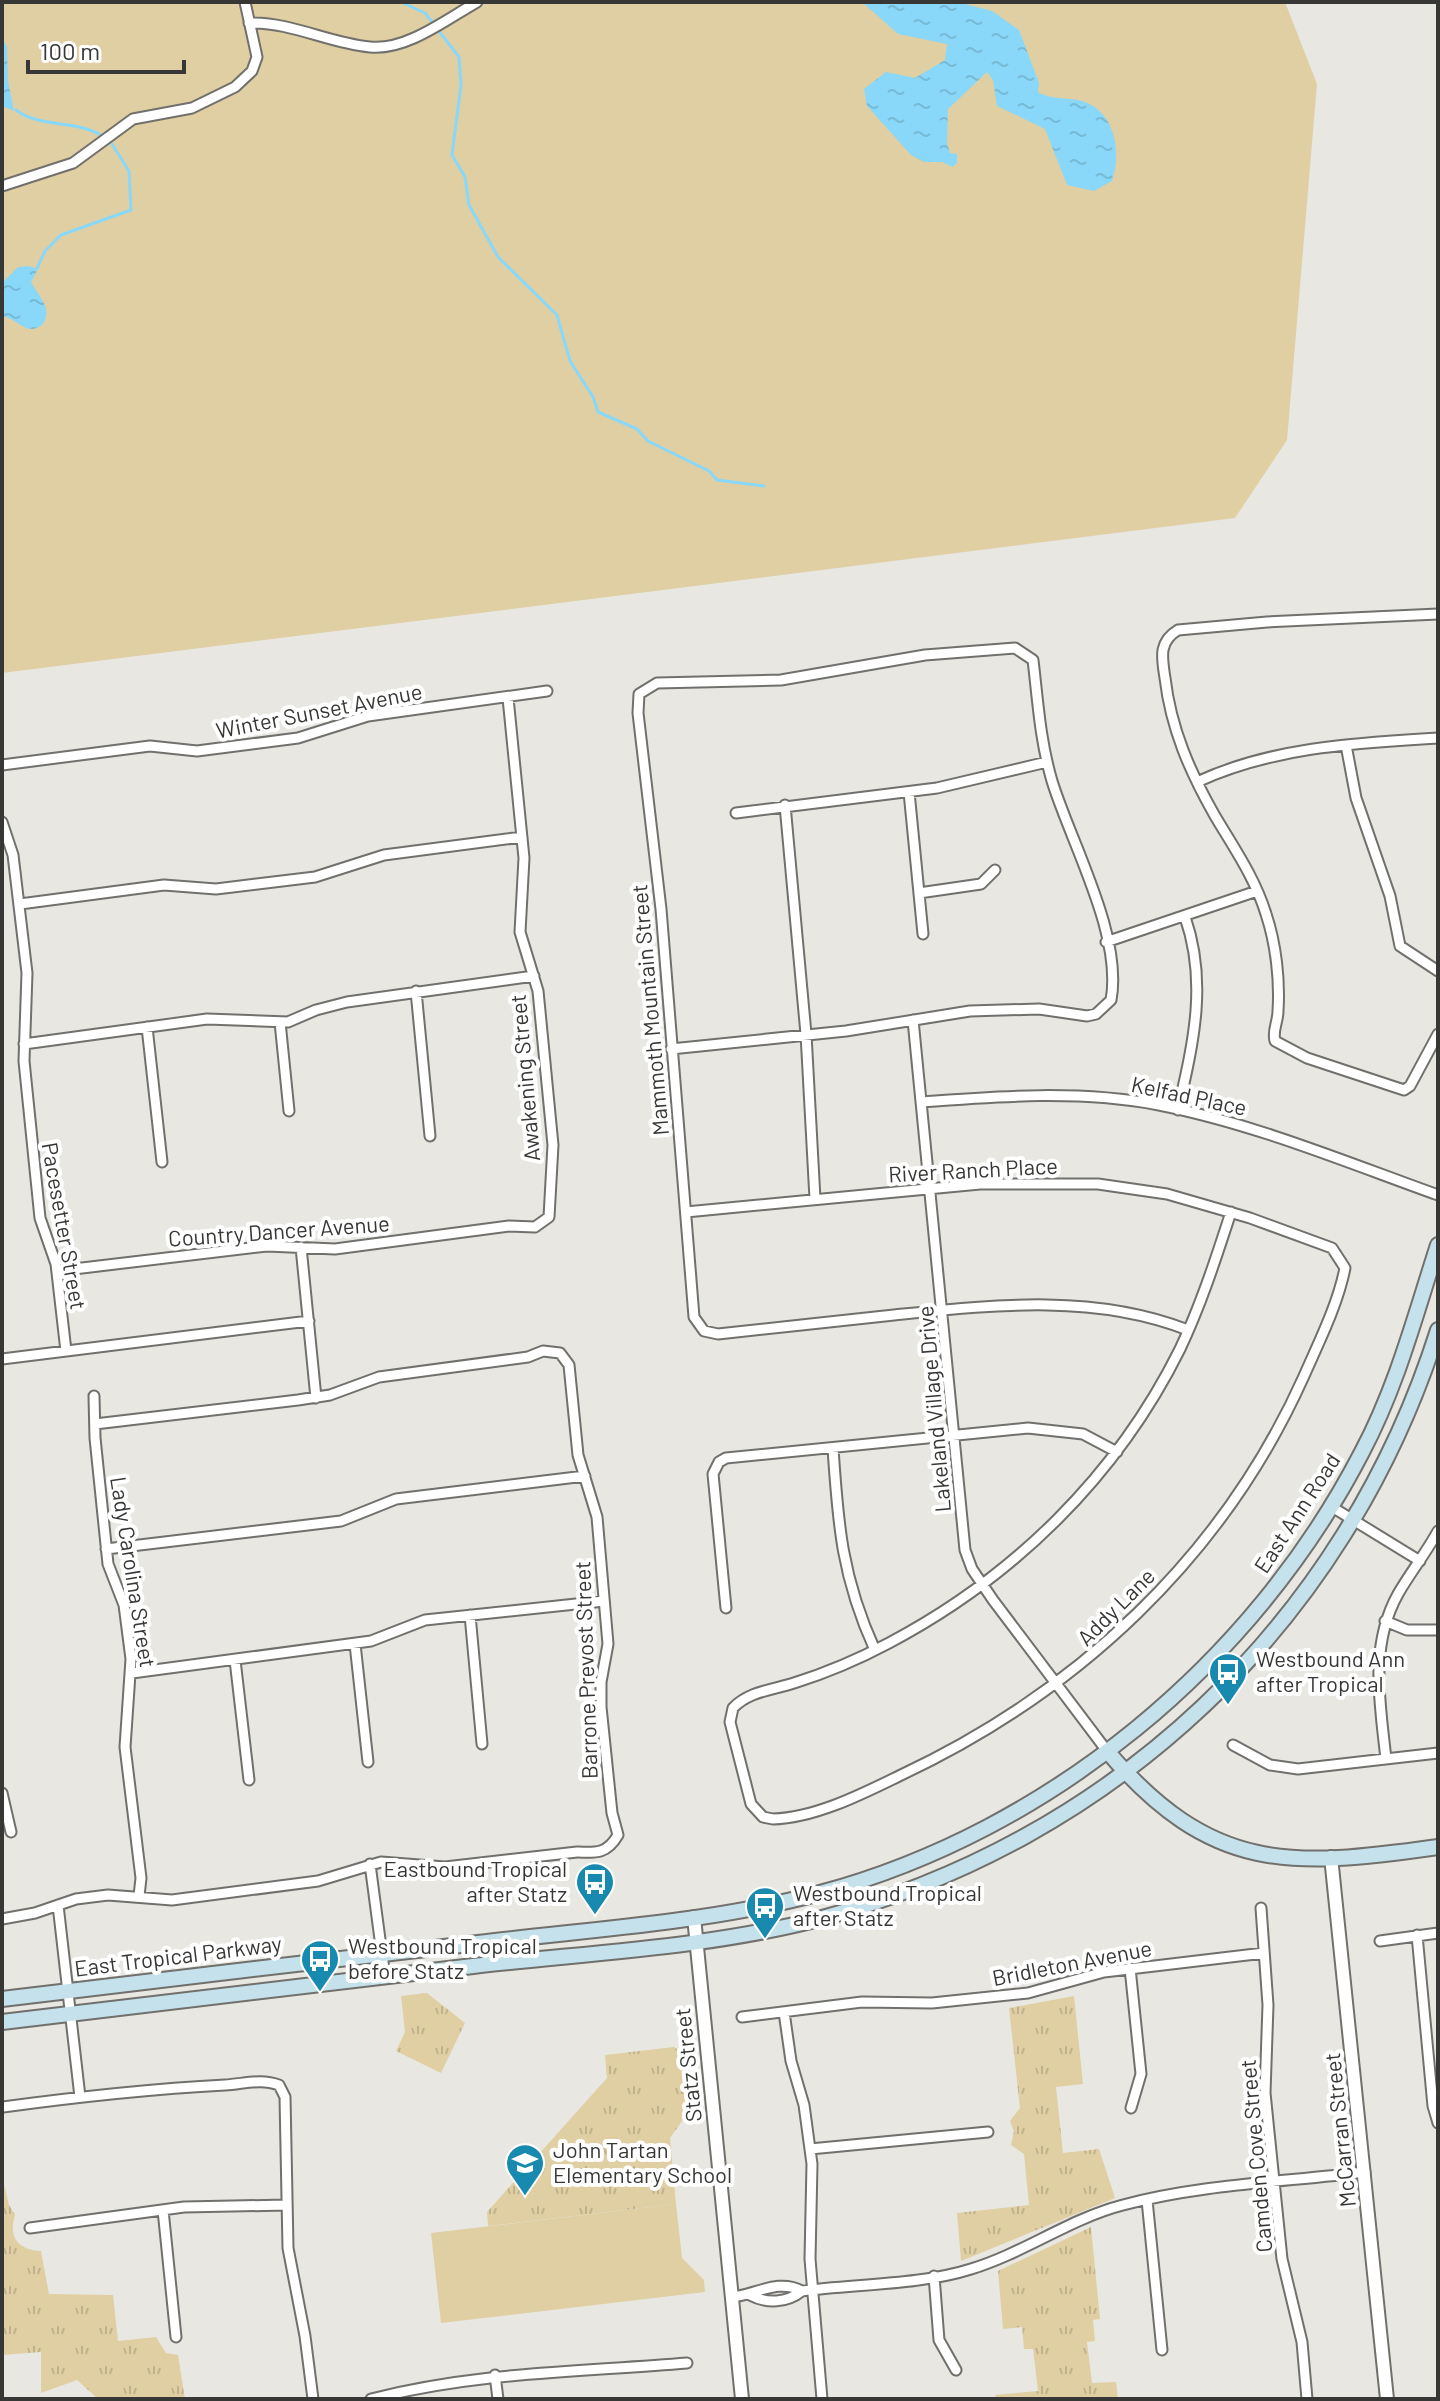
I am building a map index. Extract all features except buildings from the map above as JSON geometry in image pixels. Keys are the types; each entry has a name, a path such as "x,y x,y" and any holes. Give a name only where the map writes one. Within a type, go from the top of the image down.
{"main road":[{"name":"East Ann Road","path":"1107,1751 1182,1688 1250,1617 1304,1550 1363,1451 1399,1370 1438,1245"},
{"path":"1126,1774 1198,1714 1250,1659 1302,1595 1352,1519 1401,1428 1438,1330"},
{"path":"1107,1751 1126,1774 1169,1814 1207,1837 1270,1856 1331,1857 1438,1847"},
{"name":"East Tropical Parkway","path":"2,2022 69,2003 382,1954 694,1917 824,1892 904,1865 977,1831 1107,1751"},
{"name":"East Tropical Parkway","path":"2,1999 69,2003 385,1977 696,1940 814,1920 925,1883 1026,1837 1126,1774"}],"street":[{"path":"2,186 73,163 133,119 179,112 235,87 252,71 257,57 245,2"},
{"path":"249,23 277,22 373,48 416,37 477,2"},
{"path":"1438,614 1267,622 1178,630 1169,635 1161,651 1169,708 1181,748 1257,891 1275,954 1278,993 1278,1014 1273,1034 1275,1041 1307,1058 1404,1090 1410,1086 1438,1034"},
{"name":"Mammoth Mountain Street","path":"943,1310 718,1334 702,1328 694,1317 661,909 638,713 639,694 657,683 781,680 925,655 1015,648 1026,652 1033,660 1037,715 1047,762"},
{"name":"Winter Sunset Avenue","path":"2,765 150,746 197,751 298,738 368,716 547,691"},
{"name":"Awakening Street","path":"508,698 522,837 520,932 534,976 553,1145 549,1217"},
{"path":"1197,782 1258,759 1346,745 1438,738"},
{"path":"1346,745 1356,798 1390,896 1400,946 1438,971"},
{"path":"671,1049 1011,1009 1062,1010 1087,1016 1111,1000 1106,942 1086,866 1047,762 909,792 736,813"},
{"path":"909,792 923,934"},
{"path":"785,805 806,1034 815,1199"},
{"name":"Pacesetter Street","path":"2,822 13,855 28,983 24,1044 40,1218 57,1271 66,1351"},
{"path":"20,904 164,885 216,889 315,877 384,855 522,837"},
{"path":"919,893 981,884 995,870"},
{"path":"1106,942 1257,891"},
{"path":"1178,1110 1198,1010 1196,963 1185,917"},
{"path":"24,1044 218,1019 280,1022 329,1006 534,976"},
{"path":"416,991 430,1136"},
{"name":"Lakeland Village Drive","path":"913,1020 965,1550 983,1585 1107,1751"},
{"path":"280,1022 289,1111"},
{"path":"147,1027 162,1162"},
{"name":"Kelfad Place","path":"921,1102 1071,1096 1178,1110 1240,1124 1438,1195"},
{"name":"River Ranch Place","path":"686,1212 1017,1181 1098,1184 1167,1194 1231,1212 1332,1248 1342,1261"},
{"path":"833,1448 839,1530 847,1579 856,1609 875,1650 944,1612 983,1585 1055,1522 1117,1452 1164,1378 1188,1330 1231,1212"},
{"name":"Country Dancer Avenue","path":"57,1271 267,1246 335,1249 509,1226 535,1227 549,1217"},
{"path":"95,1424 316,1398 301,1247"},
{"name":"Addy Lane","path":"875,1650 807,1679 753,1694 733,1708 729,1714 730,1722 751,1804 763,1817 789,1817 868,1791 976,1737 1056,1685 1139,1614 1230,1506 1298,1390 1343,1277 1342,1261"},
{"path":"943,1310 1074,1305 1130,1312 1188,1330"},
{"path":"2,1359 309,1321"},
{"name":"Barrone Prevost Street","path":"316,1398 379,1377 528,1357 543,1351 560,1353 569,1365 578,1455 597,1517 608,1644 601,1707 612,1813 618,1835 612,1847 597,1853 577,1852 445,1867 393,1861 370,1864"},
{"name":"Lady Carolina Street","path":"94,1396 106,1549 110,1570 124,1605 132,1673 125,1747 141,1878 139,1896"},
{"path":"726,1608 713,1474 719,1462 726,1458 1049,1428 1083,1434 1117,1452"},
{"path":"106,1549 341,1521 396,1499 585,1476"},
{"path":"1332,1507 1420,1561"},
{"path":"1386,1759 1378,1669 1385,1621 1438,1531"},
{"path":"132,1673 355,1644 425,1620 604,1601"},
{"path":"470,1615 482,1744"},
{"path":"1385,1621 1407,1630 1438,1630"},
{"path":"355,1644 368,1762"},
{"path":"235,1660 249,1780"},
{"path":"1233,1745 1260,1761 1283,1769 1438,1753"},
{"path":"2,1793 11,1832"},
{"name":"McCarran Street","path":"1331,1857 1387,2399"},
{"path":"2,1919 108,1895 172,1900 318,1881 370,1864 385,1977"},
{"path":"58,1905 80,2097"},
{"name":"Camden Cove Street","path":"1261,1908 1268,2005 1265,2093 1282,2259 1302,2342 1307,2399"},
{"name":"Statz Street","path":"694,1917 742,2399"},
{"path":"1380,1941 1438,1933"},
{"path":"1417,1935 1433,2037 1433,2106 1438,2123"},
{"name":"Bridleton Avenue","path":"742,2017 862,2002 932,2003 1028,1993 1130,1968 1264,1953"},
{"path":"1130,1968 1141,2074 1131,2108"},
{"path":"784,2012 810,2149 807,2290 822,2399"},
{"path":"3,2107 154,2088 248,2084 264,2080 279,2085 285,2097 288,2248 302,2314 313,2399"},
{"path":"810,2149 988,2132"},
{"path":"732,2297 750,2295 762,2302 792,2299 807,2290 934,2276 985,2264 1077,2220 1147,2200 1365,2172"},
{"path":"1147,2200 1162,2350"},
{"path":"30,2228 163,2210 286,2205"},
{"path":"163,2210 176,2337"},
{"path":"934,2276 939,2340 956,2370"},
{"path":"371,2399 436,2383 495,2375 687,2363"},
{"path":"495,2375 498,2399"}],"green space":[{"path":"2,2 1285,2 1317,84 1287,440 1235,518 2,673"},
{"path":"427,1993 465,2023 441,2073 396,2051 405,2032 401,1996"},
{"path":"1074,1996 1083,2084 1056,2087 1063,2153 1099,2149 1115,2198 961,2261 957,2213 1029,2205 1024,2154 1011,2145 1014,2131 1010,2121 1020,2108 1009,2008"},
{"path":"674,2047 681,2052 687,2114 670,2138 676,2204 488,2226 487,2212 607,2078 605,2055"},
{"path":"2,2176 9,2205 15,2215 14,2236 26,2248 41,2251 49,2294 113,2295 118,2341 156,2337 166,2353 178,2355 185,2399 98,2399 77,2380 41,2393 41,2352 2,2355"},
{"path":"676,2204 682,2258 704,2280 705,2292 441,2323 431,2233"},
{"path":"1091,2227 1100,2319 1093,2320 1095,2341 1087,2342 1092,2383 1116,2382 1118,2399 996,2399 995,2395 1038,2391 1033,2349 1024,2349 1022,2327 1003,2329 998,2271"}],"water":[{"path":"862,2 957,2 992,11 1019,30 1039,83 1038,92 1082,101 1093,106 1109,123 1116,146 1112,181 1094,191 1067,185 1045,129 997,106 993,80 987,72 948,109 947,143 950,153 957,154 953,167 942,162 924,162 911,155 867,106 864,89 886,72 915,78 945,60 947,44 898,34"},
{"path":"2,38 7,47 8,81 14,111 2,106"},
{"path":"18,267 38,269 31,282 46,312 43,324 32,329 2,316 3,282"}],"waterway":[{"path":"401,2 425,13 459,57 461,85 452,155 465,177 469,205 498,257 557,315 570,361 593,397 598,412 637,429 648,441 709,471 717,480 764,486"},
{"path":"16,110 37,120 83,128 104,137"},
{"path":"37,268 45,251 61,235 131,210 129,171 112,144"}],"place":[{"name":"Westbound Ann after Tropical","path":"1228,1706"},
{"name":"Eastbound Tropical after Statz","path":"595,1916"},
{"name":"Westbound Tropical after Statz","path":"765,1940"},
{"name":"Westbound Tropical before Statz","path":"320,1993"},
{"name":"John Tartan Elementary School","path":"525,2197"}]}
